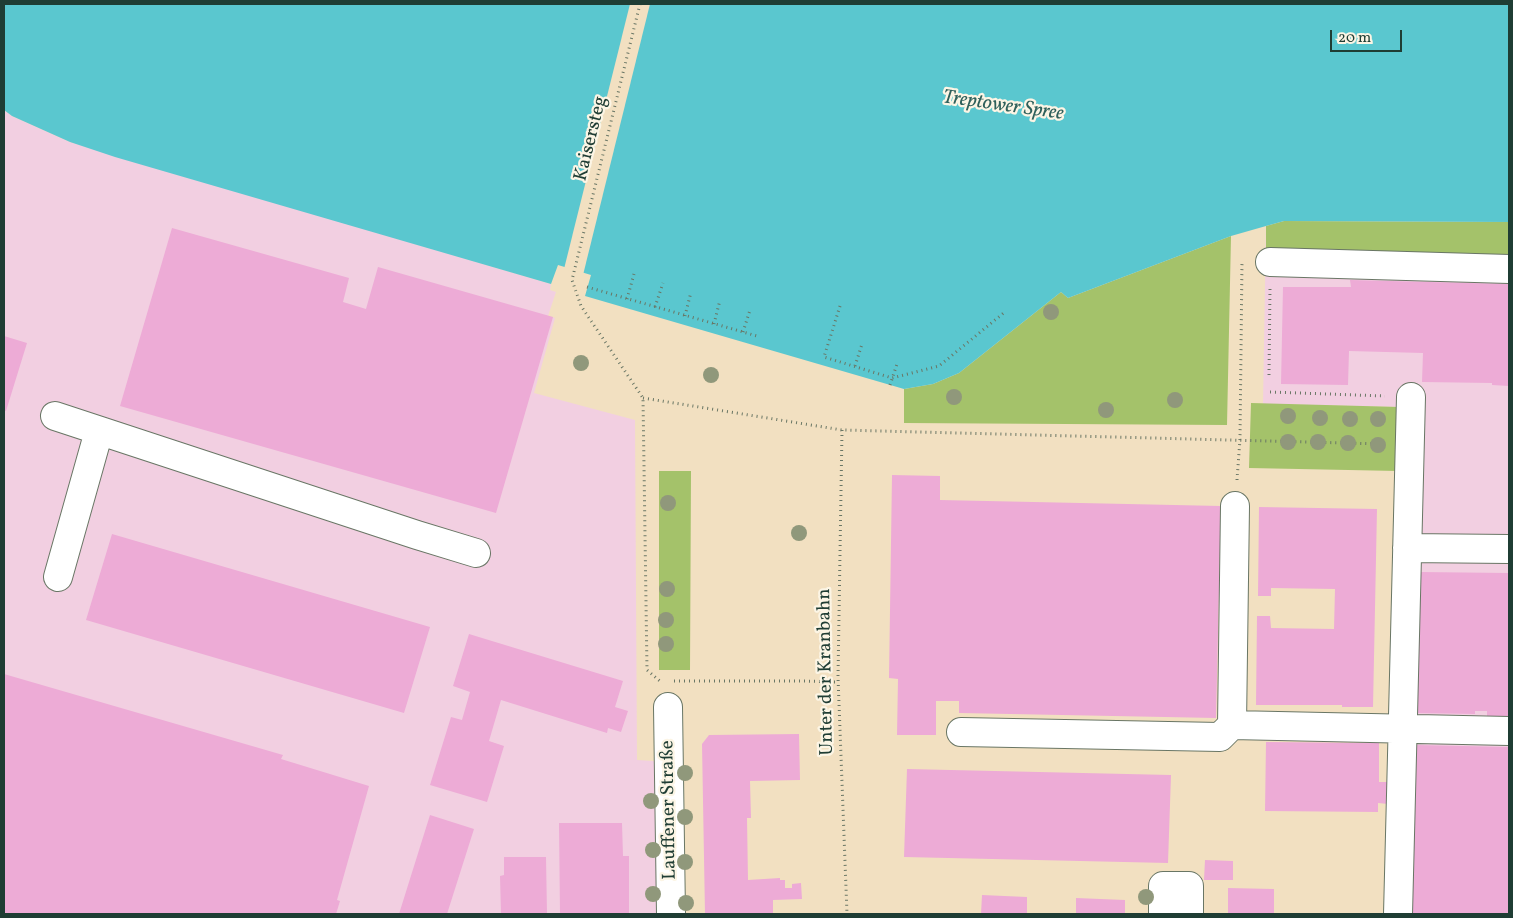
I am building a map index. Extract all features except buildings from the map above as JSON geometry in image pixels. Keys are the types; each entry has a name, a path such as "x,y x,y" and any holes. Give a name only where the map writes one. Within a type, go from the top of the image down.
{"street":[{"path":"1270,262 1509,269"},
{"path":"1398,914 1411,397"},
{"path":"55,416 476,553"},
{"path":"58,577 99,431"},
{"path":"961,732 1220,737 1232,725 1235,506"},
{"path":"1406,548 1509,549"},
{"name":"Lauffener Straße","path":"668,707 671,914"},
{"path":"1232,725 1509,731"},
{"path":"1163,914 1163,886 1189,886 1189,914"}],"path":[{"name":"Kaisersteg","path":"640,4 572,280 581,306 643,398"},
{"path":"1235,506 1240,439 1242,262"},
{"path":"1269,375 1270,262"},
{"path":"627,299 634,274"},
{"path":"656,307 663,283"},
{"path":"587,288 757,336"},
{"path":"684,316 692,292"},
{"path":"714,324 720,300"},
{"path":"840,306 824,357 892,378 939,366 1006,311"},
{"path":"743,332 750,310"},
{"path":"855,366 862,344"},
{"path":"890,385 897,364"},
{"path":"1270,392 1411,397"},
{"path":"668,707 661,681 647,670 643,398 842,430 1240,439 1410,445"},
{"name":"Unter der Kranbahn","path":"842,430 838,682 847,914"},
{"path":"661,681 838,682"}],"shaded area":[{"path":"4,110 12,116 70,142 551,284 550,290 556,292 548,316 555,318 534,393 635,420 637,760 657,763 662,914 4,914"},
{"path":"1509,222 1509,914 1389,914 1400,407 1263,404 1266,226"}],"green space":[{"path":"1284,221 1509,222 1509,258 1266,251 1266,226"},
{"path":"1231,236 1227,425 904,423 904,389 933,384 959,373 1061,292 1068,298"},
{"path":"1251,403 1400,407 1398,471 1249,468"},
{"path":"659,471 691,471 690,670 659,670"}],"water":[{"name":"Treptower Spree","path":"4,4 1509,4 1509,222 1284,221 1231,236 1068,298 1061,292 959,373 933,384 904,389 585,296 591,275 558,265 551,284 115,157 70,142 12,116 4,110"}],"pier":[{"path":"630,4 650,4 583,275 564,269"}]}
